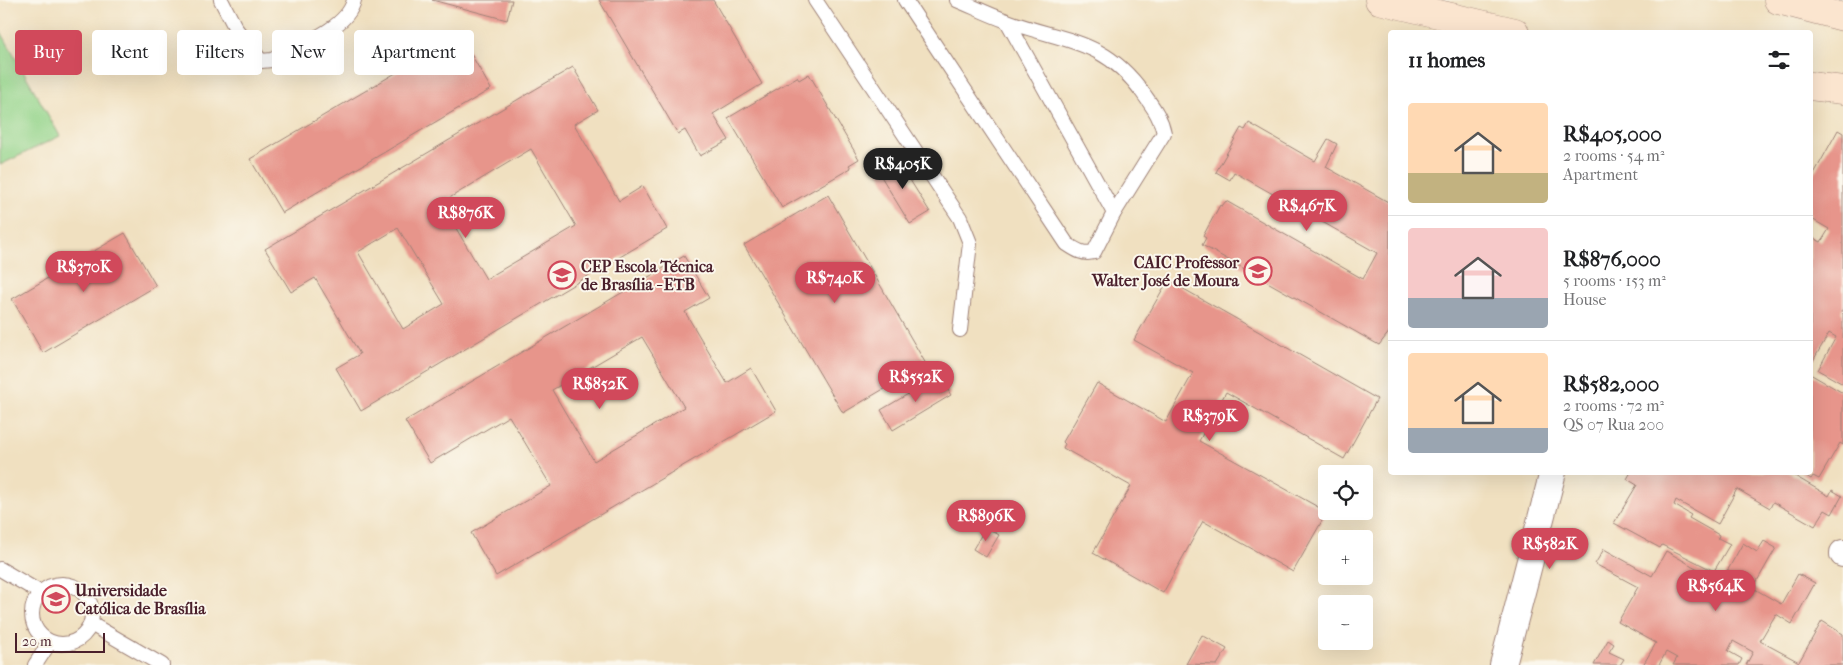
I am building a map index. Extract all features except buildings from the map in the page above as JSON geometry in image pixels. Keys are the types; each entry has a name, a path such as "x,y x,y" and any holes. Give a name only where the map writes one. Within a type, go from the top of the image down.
{"main road":[{"path":"1379,0 1506,30"},
{"path":"1778,0 1843,17"},
{"path":"1813,86 1843,90"}],"street":[{"path":"1510,663 1551,475"}],"lane":[{"path":"221,0 236,29 261,61 272,60 335,26 346,18 354,0"},
{"path":"815,0 960,218 970,243 960,330"},
{"path":"905,0 1067,244 1087,254 1094,252 1114,213 1164,133 1161,119 1131,76 1105,54 1076,41 1007,21 957,0"},
{"path":"1007,21 1114,213"},
{"path":"0,569 41,593"},
{"path":"55,584 71,584 85,593 92,608 91,624 81,638 66,644 50,642 38,633 32,620 33,605 41,593 55,584"},
{"path":"91,624 162,665"},
{"path":"35,665 50,642"}],"green space":[{"path":"0,30 15,56 15,75 25,75 60,136 0,165"}],"place":[{"name":"CAIC Professor Walter José de Moura","path":"1258,271"},
{"name":"CEP Escola Técnica de Brasília - ETB","path":"562,275"},
{"name":"Universidade Católica de Brasília","path":"56,599"}]}
